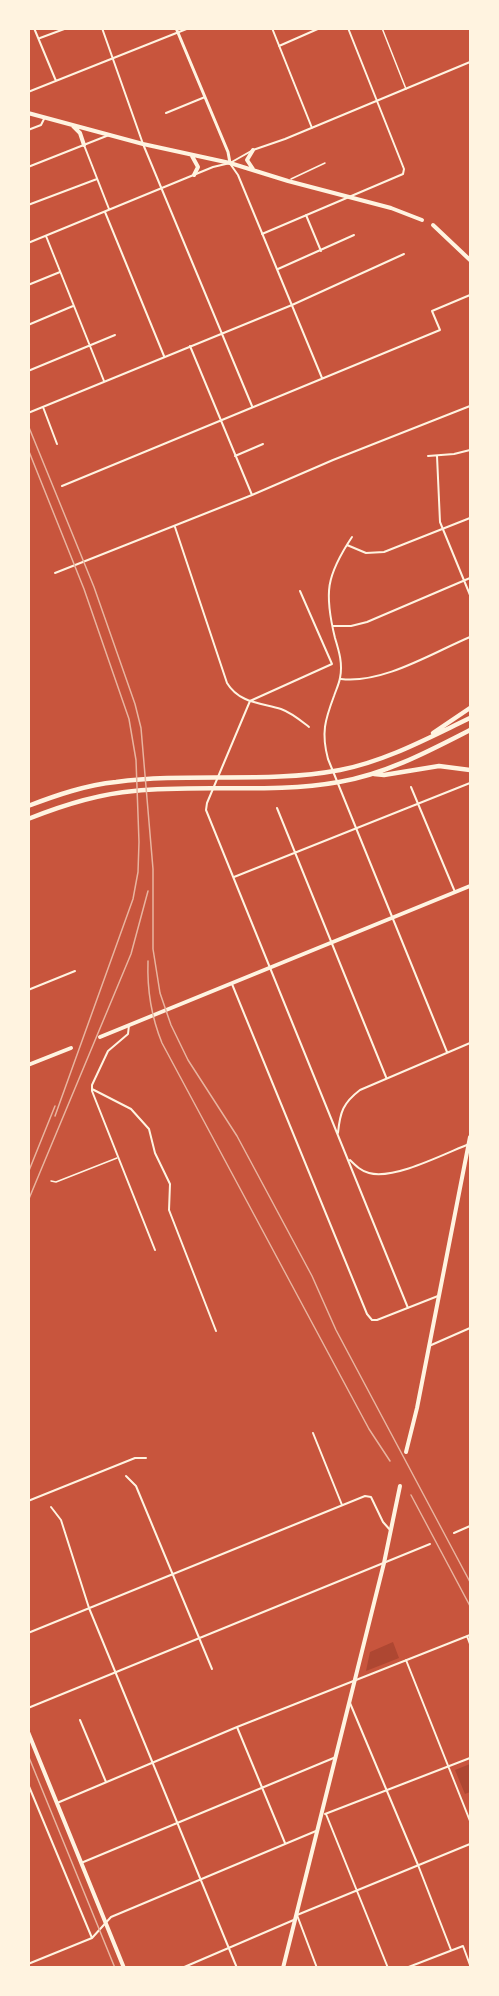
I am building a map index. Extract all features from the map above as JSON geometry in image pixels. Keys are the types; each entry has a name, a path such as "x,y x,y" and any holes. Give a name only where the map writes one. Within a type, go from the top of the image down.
{"highway":[{"path":"420,742 471,708"},
{"path":"28,806 80,788 115,782 153,778 317,773 346,769 377,761 471,718"},
{"path":"28,819 80,800 117,793 163,789 323,785 350,780 396,766 471,730"},
{"path":"371,774 384,775 438,766 471,770"}],"main road":[{"path":"28,113 143,144 230,163 288,181 392,208 422,220"},
{"path":"73,125 80,133 84,145"},
{"path":"253,150 247,160 254,170"},
{"path":"189,154 197,163 198,170 194,175"},
{"path":"433,225 471,260"},
{"path":"100,1037 471,886"},
{"path":"28,1065 71,1048"},
{"path":"406,1452 417,1408 471,1137"},
{"path":"283,1968 318,1830 324,1815 400,1486"},
{"path":"28,1732 124,1968"}],"street":[{"path":"34,28 56,81"},
{"path":"40,38 67,28"},
{"path":"102,28 143,144 252,406"},
{"path":"28,92 189,28"},
{"path":"272,28 312,128"},
{"path":"279,46 320,28"},
{"path":"262,234 403,174 404,169 348,28"},
{"path":"177,31 227,150 230,163 238,175 322,378"},
{"path":"28,243 194,175 230,163 253,150 471,62"},
{"path":"166,113 205,97"},
{"path":"28,130 41,125 45,117"},
{"path":"28,167 112,134"},
{"path":"84,145 110,210"},
{"path":"28,205 97,178"},
{"path":"105,212 164,356"},
{"path":"306,215 321,251"},
{"path":"277,269 354,235"},
{"path":"46,236 104,382"},
{"path":"28,413 292,305 404,254"},
{"path":"28,285 60,272"},
{"path":"62,486 440,330 432,311 471,295"},
{"path":"28,325 73,306"},
{"path":"28,371 115,335"},
{"path":"190,346 252,495"},
{"path":"55,573 471,406"},
{"path":"42,407 57,444"},
{"path":"235,456 263,444"},
{"path":"428,456 471,450"},
{"path":"437,456 438,509 443,530 471,595"},
{"path":"347,545 366,553 384,552 471,518"},
{"path":"174,526 227,683 236,694 250,701 283,710 309,727"},
{"path":"352,537 333,570 328,584 328,600 341,661 340,679 326,718 324,744 328,759 447,1052"},
{"path":"333,626 351,626 367,622 471,578"},
{"path":"300,591 332,664 250,701 206,810 408,1308"},
{"path":"340,679 359,680 376,677 471,637"},
{"path":"233,877 471,783"},
{"path":"411,787 455,893"},
{"path":"277,808 386,1077"},
{"path":"28,990 75,971"},
{"path":"231,983 367,1314 372,1320 377,1320 438,1296"},
{"path":"129,1025 128,1034 108,1051 92,1089 117,1158 155,1250"},
{"path":"338,1135 340,1114 349,1098 360,1090 386,1077 471,1043"},
{"path":"92,1089 131,1109 149,1130 155,1153 170,1184 169,1210 216,1331"},
{"path":"348,1159 361,1170 386,1176 469,1144"},
{"path":"428,1346 471,1328"},
{"path":"313,1433 342,1505"},
{"path":"28,1501 135,1458 146,1458"},
{"path":"126,1476 136,1486 212,1669"},
{"path":"28,1633 365,1496 371,1497 383,1522 391,1531"},
{"path":"51,1507 61,1520 88,1608 237,1968"},
{"path":"454,1533 471,1526"},
{"path":"28,1708 430,1544"},
{"path":"57,1803 153,1761 469,1635 471,1644"},
{"path":"406,1660 471,1821"},
{"path":"350,1701 451,1950"},
{"path":"80,1720 106,1782"},
{"path":"237,1727 285,1844"},
{"path":"81,1863 336,1757"},
{"path":"388,1968 324,1815 471,1758"},
{"path":"28,1784 92,1938"},
{"path":"28,1964 92,1938 111,1917 318,1830"},
{"path":"182,1968 356,1890 471,1844"},
{"path":"296,1917 317,1968"},
{"path":"406,1968 463,1946 471,1965"}],"lane":[{"path":"382,28 406,89"},
{"path":"288,181 325,163"},
{"path":"51,1181 57,1182 117,1158"}],"shaded area":[{"path":"393,1642 399,1658 366,1671 370,1652"},
{"path":"470,1764 470,1792 465,1794 455,1770"}],"railway":[{"path":"28,425 94,587 135,704 141,728 153,869 153,949 160,993 171,1025 188,1060 237,1136 312,1276 336,1330 470,1582"},
{"path":"28,449 84,589 129,719 136,760 139,842 138,872 133,899 55,1116"},
{"path":"28,1201 131,954 148,891"},
{"path":"148,961 150,1002 162,1043 369,1429 390,1461"},
{"path":"28,1173 55,1106"},
{"path":"411,1495 470,1606"},
{"path":"28,1755 115,1968"}]}
